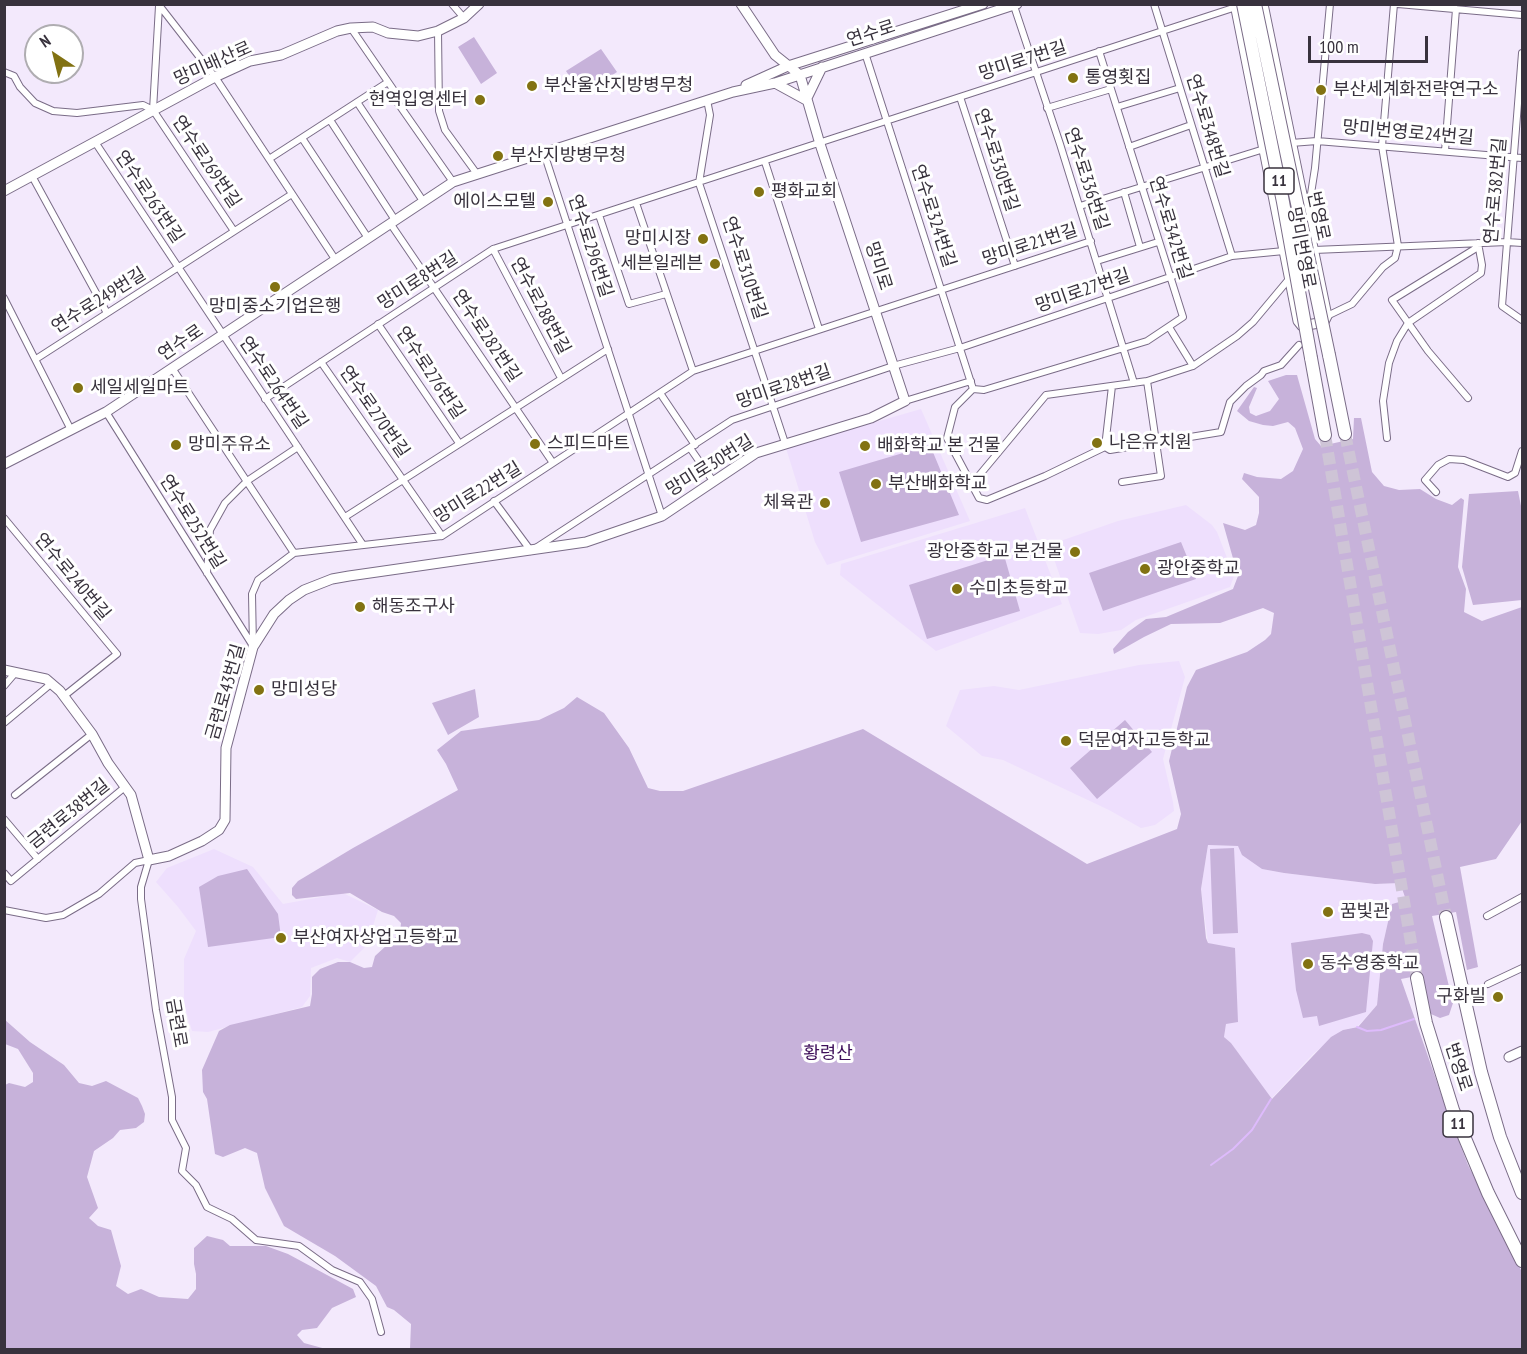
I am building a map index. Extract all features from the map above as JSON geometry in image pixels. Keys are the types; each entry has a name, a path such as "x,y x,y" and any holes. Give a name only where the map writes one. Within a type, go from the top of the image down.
{"highway":[{"name":"번영로","path":"1255,4 1346,434"},
{"name":"번영로","path":"1238,5 1282,194 1325,435"},
{"name":"번영로","path":"1446,917 1480,1072 1500,1137 1522,1193"},
{"name":"번영로","path":"1417,978 1426,1023 1452,1110 1484,1186 1522,1261"}],"street":[{"path":"452,4 464,18"},
{"name":"망미배산로","path":"4,191 215,77 250,61 281,55 337,31 351,28 373,27 388,33 418,36 438,31 464,18 479,4"},
{"path":"741,4 775,55 800,75"},
{"name":"연수로","path":"733,92 788,66 983,4"},
{"name":"연수로348번길","path":"1154,4 1232,256"},
{"name":"망미번영로","path":"1238,5 1284,251 1298,321 1302,326 1324,322 1327,316 1263,4"},
{"path":"1307,220 1330,4"},
{"path":"1398,246 1382,146 1396,4 1522,15"},
{"path":"158,5 215,77 335,259"},
{"path":"4,72 14,76 34,103 53,111 76,113 143,105 153,110 158,5"},
{"name":"연수로","path":"4,464 106,412 453,182 733,92 775,83 1016,5"},
{"name":"연수로336번길","path":"1016,5 1035,73 1080,206 1134,383"},
{"name":"망미로7번길","path":"820,144 1238,5"},
{"path":"1445,151 1456,9"},
{"path":"351,28 388,82 395,99 453,182"},
{"path":"438,31 439,111 445,130 477,174"},
{"name":"연수로342번길","path":"1099,51 1183,317 1169,327"},
{"name":"연수로324번길","path":"865,53 973,389"},
{"name":"연수로382번길","path":"1522,53 1502,306 1522,320"},
{"path":"775,83 806,100 822,67"},
{"name":"망미로","path":"800,75 820,144 904,401"},
{"path":"269,159 388,82"},
{"path":"1117,107 1180,88"},
{"name":"연수로336번길","path":"1047,108 1111,89"},
{"name":"연수로330번길","path":"960,97 1015,266"},
{"name":"연수로310번길","path":"707,100 710,115 699,183 785,443"},
{"path":"357,102 423,201"},
{"name":"연수로269번길","path":"153,110 234,231"},
{"path":"330,120 392,221"},
{"path":"1129,147 1191,125"},
{"path":"302,138 368,238"},
{"name":"망미번영로24번길","path":"1292,143 1317,141 1522,158"},
{"name":"연수로263번길","path":"95,142 223,335"},
{"name":"망미로8번길","path":"265,399 493,249 820,144"},
{"path":"1080,206 1264,149"},
{"name":"연수로296번길","path":"544,153 662,516"},
{"path":"765,162 819,330"},
{"path":"32,176 107,313"},
{"path":"1124,192 1140,247"},
{"name":"연수로263번길","path":"178,268 292,194"},
{"path":"636,203 693,371"},
{"path":"599,215 629,304 666,294"},
{"name":"연수로282번길","path":"392,221 553,463"},
{"name":"망미로21번길","path":"876,310 1090,241"},
{"path":"1097,261 1158,242"},
{"path":"1314,250 1522,243"},
{"path":"1468,398 1428,351 1392,300 1478,245"},
{"path":"1387,438 1383,401 1389,363 1397,341 1408,323 1481,273 1482,265 1478,245"},
{"name":"망미번영로","path":"1327,316 1352,304 1383,267 1395,258 1398,246"},
{"name":"연수로288번길","path":"493,249 561,378"},
{"name":"망미로27번길","path":"893,366 960,348 1232,256 1284,251"},
{"name":"연수로249번길","path":"36,359 178,268"},
{"path":"972,484 1046,394 1147,381 1193,366 1254,322 1290,278"},
{"path":"4,298 71,430"},
{"name":"망미로22번길","path":"294,553 442,536 693,371 876,310"},
{"name":"연수로276번길","path":"378,324 459,443 402,479"},
{"path":"1105,447 1045,476 987,500 979,498 947,438 955,407 973,389 984,390 1147,341 1169,327 1193,366"},
{"name":"연수로264번길","path":"223,335 363,545"},
{"path":"1105,447 1110,450 1221,432 1230,402 1264,371 1281,366 1299,345"},
{"path":"515,407 608,349"},
{"name":"연수로270번길","path":"321,362 442,536"},
{"name":"망미로28번길","path":"531,551 732,420 893,366"},
{"path":"172,369 294,553 258,580 252,594 253,647"},
{"path":"904,401 971,381"},
{"path":"1122,482 1161,476 1147,381"},
{"path":"1105,447 1112,386"},
{"path":"660,393 713,481"},
{"name":"망미로30번길","path":"531,551 586,543 662,516 756,453 871,418 904,401"},
{"name":"연수로282번길","path":"459,443 515,407"},
{"name":"연수로252번길","path":"106,412 253,647"},
{"name":"연수로264번길","path":"207,574 210,530 225,503 247,481 298,447"},
{"path":"1436,492 1425,480 1438,465 1449,459 1464,460 1508,477 1515,473 1522,451"},
{"name":"연수로270번길","path":"345,518 402,479"},
{"path":"494,501 531,551"},
{"name":"연수로240번길","path":"4,518 117,654 64,696"},
{"name":"금련로43번길","path":"149,860 169,856 202,841 219,830 225,820 226,748 253,647 274,614 289,600 311,587 332,579 531,551"},
{"name":"금련로","path":"4,670 46,679 64,696 92,734 135,805 149,860 141,887 141,899 156,1010 172,1097 171,1120 186,1148 182,1171 196,1185 207,1207 232,1219 256,1240 299,1246 332,1270 360,1282 372,1299 381,1332"},
{"path":"4,686 16,672"},
{"path":"4,723 51,683"},
{"path":"15,795 92,734"},
{"name":"금련로38번길","path":"4,873 11,881 125,787"},
{"path":"4,819 38,859"},
{"path":"4,910 46,918 63,915 99,894 135,863 149,860"},
{"path":"1487,916 1522,897"},
{"path":"1488,984 1522,968"},
{"path":"1509,1057 1522,1051"}],"shaded area":[{"name":"부산배화학교","path":"921,409 970,521 827,565 815,542 786,448"},
{"name":"광안중학교","path":"1186,505 1212,525 1217,532 1234,576 1230,587 1136,620 1121,630 1098,634 1080,633 1049,545 1118,521"},
{"name":"수미초등학교","path":"1025,508 1062,604 936,651 840,575 841,564"},
{"name":"덕문여자고등학교","path":"1179,661 1185,677 1163,759 1174,811 1155,825 1141,828 1109,810 1003,760 982,756 946,726 960,690 994,686 1019,690 1139,665"},
{"name":"동수영중학교","path":"1208,845 1238,846 1262,869 1375,884 1399,883 1406,900 1392,904 1383,944 1377,1005 1357,1027 1343,1030 1313,1054 1271,1099 1231,1043 1224,1037 1226,1024 1223,947 1208,943 1201,889"},
{"name":"부산여자상업고등학교","path":"214,849 253,867 283,904 343,893 378,910 367,945 350,962 337,958 311,968 310,996 302,1007 208,1032 192,1031 184,1004 184,959 196,931 156,882 167,868"}],"green space":[{"path":"474,37 497,73 481,84 458,47"},
{"path":"601,49 617,72 582,95 566,71"},
{"name":"황령산","path":"1286,375 1297,375 1315,439 1321,446 1353,439 1354,418 1361,418 1372,472 1384,486 1399,490 1420,489 1452,505 1461,498 1464,500 1458,567 1466,589 1464,612 1482,621 1522,607 1522,821 1496,859 1460,867 1478,967 1467,970 1456,912 1432,916 1453,1003 1449,1015 1440,1018 1431,1014 1422,975 1401,979 1468,1165 1522,1272 1522,1349 410,1349 411,1324 387,1307 376,1286 335,1256 284,1226 265,1188 257,1153 245,1148 223,1157 215,1154 207,1099 203,1092 202,1070 219,1031 230,1025 310,1006 312,977 320,969 338,962 350,962 364,968 372,967 375,956 400,933 401,923 394,916 382,912 350,893 296,899 292,895 292,888 298,881 353,848 458,790 437,750 461,731 539,720 564,708 577,697 604,713 629,748 648,788 660,791 683,791 863,729 1087,864 1177,829 1181,814 1169,761 1187,687 1196,670 1247,652 1265,640 1271,634 1274,613 1263,608 1220,623 1171,624 1114,654 1113,649 1128,632 1146,619 1166,617 1233,589 1238,576 1223,523 1245,530 1256,525 1259,513 1259,497 1242,479 1244,473 1257,477 1281,479 1293,471 1303,449 1295,428 1288,422 1273,426 1263,425 1249,421 1237,411 1254,387 1257,388 1249,407 1250,413 1256,416 1270,411 1279,399 1268,381","holes":["1208,845 1238,846 1242,855 1262,869 1375,884 1400,883 1406,900 1392,904 1383,944 1377,1005 1358,1027 1343,1030 1331,1037 1272,1099 1231,1043 1224,1037 1226,1024 1238,1022 1235,948 1208,943 1206,938 1201,889"]},
{"path":"930,445 959,515 861,542 839,472"},
{"path":"1518,491 1522,511 1522,600 1473,605 1462,567 1469,494"},
{"path":"1181,542 1196,579 1103,611 1089,573"},
{"path":"1004,555 1020,611 927,639 909,585"},
{"path":"475,689 479,717 448,735 432,703"},
{"path":"1125,720 1152,752 1097,799 1070,768"},
{"path":"1234,848 1238,933 1213,934 1210,849"},
{"path":"247,869 278,914 281,937 208,947 199,887 218,876"},
{"path":"1362,933 1370,935 1373,941 1366,1012 1319,1026 1317,1016 1303,1018 1296,990 1291,943"},
{"path":"4,1019 30,1042 64,1065 79,1083 92,1086 106,1081 138,1098 142,1106 145,1114 144,1122 136,1128 120,1130 113,1138 94,1151 87,1177 98,1208 89,1218 98,1226 111,1230 121,1266 116,1286 128,1294 141,1289 159,1297 188,1299 196,1289 194,1248 207,1236 223,1240 230,1246 266,1246 288,1254 353,1289 356,1297 332,1308 317,1328 302,1330 297,1335 304,1343 326,1349 5,1349 5,1085 9,1083 25,1087 33,1082 33,1073 18,1049 5,1044"}],"waterway":[{"path":"1357,1027 1367,1031 1381,1030 1414,1019"},
{"path":"1211,1165 1233,1149 1252,1130 1271,1099"}],"tunnel":[{"path":"1345,434 1446,917"},
{"path":"1325,435 1417,978"}],"place":[{"name":"통영횟집","path":"1073,78"},
{"name":"부산울산지방병무청","path":"532,86"},
{"name":"부산세계화전략연구소","path":"1321,90"},
{"name":"현역입영센터","path":"480,100"},
{"name":"부산지방병무청","path":"498,156"},
{"name":"평화교회","path":"759,192"},
{"name":"에이스모텔","path":"548,202"},
{"name":"망미시장","path":"703,239"},
{"name":"세븐일레븐","path":"715,264"},
{"name":"망미중소기업은행","path":"275,287"},
{"name":"세일세일마트","path":"78,388"},
{"name":"나은유치원","path":"1097,443"},
{"name":"스피드마트","path":"535,444"},
{"name":"망미주유소","path":"176,445"},
{"name":"배화학교 본 건물","path":"865,446"},
{"name":"부산배화학교","path":"876,484"},
{"name":"체육관","path":"825,503"},
{"name":"광안중학교 본건물","path":"1075,552"},
{"name":"광안중학교","path":"1145,569"},
{"name":"수미초등학교","path":"957,589"},
{"name":"해동조구사","path":"360,607"},
{"name":"망미성당","path":"259,690"},
{"name":"덕문여자고등학교","path":"1066,741"},
{"name":"꿈빛관","path":"1328,912"},
{"name":"부산여자상업고등학교","path":"281,938"},
{"name":"동수영중학교","path":"1308,964"},
{"name":"구화빌","path":"1498,997"}]}
